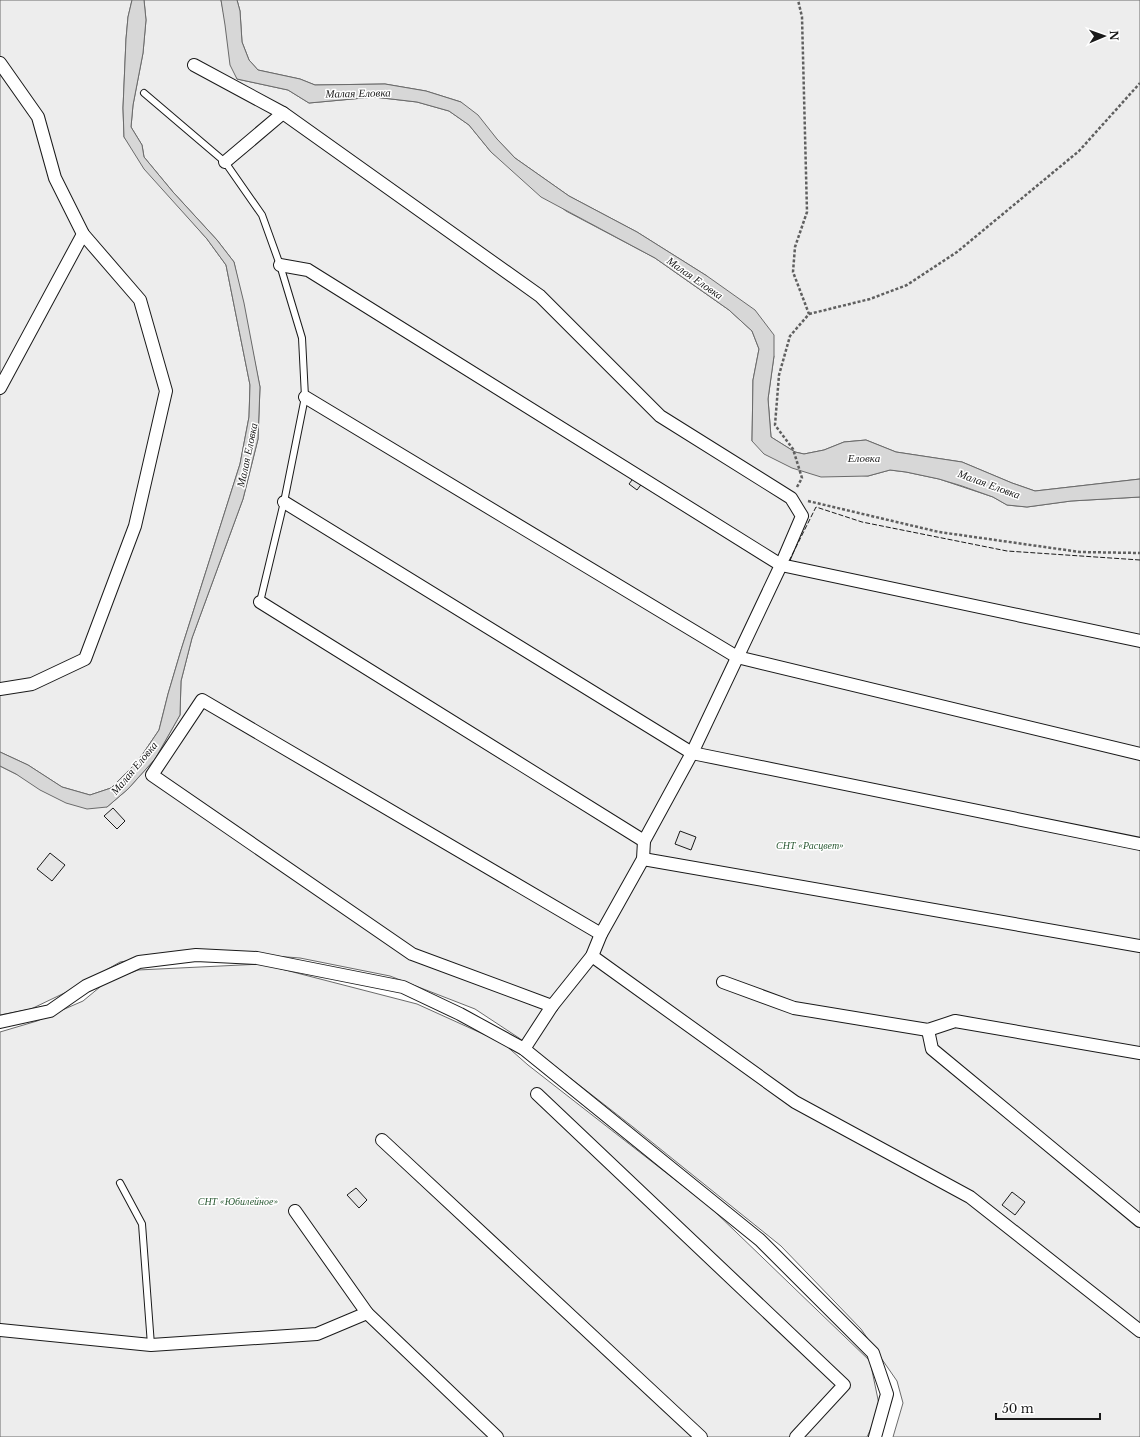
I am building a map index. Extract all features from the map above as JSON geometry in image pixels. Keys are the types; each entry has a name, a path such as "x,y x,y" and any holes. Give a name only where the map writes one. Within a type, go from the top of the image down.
{"street":[{"path":"0,63 38,117 55,178 83,234 140,300 166,391 135,526 85,659 32,684 0,688"},
{"path":"194,65 283,113 540,296 660,416 791,498 802,516 692,753 644,841 643,859 601,934 592,956 552,1006 524,1049"},
{"path":"225,162 283,113"},
{"path":"0,388 83,234"},
{"path":"280,265 308,270 780,565 1140,641"},
{"path":"304,397 737,657 1140,754"},
{"path":"284,502 692,753 1140,844"},
{"path":"260,602 644,841"},
{"path":"552,1006 412,954 152,775 202,700 601,934"},
{"path":"643,859 1140,946"},
{"path":"0,1022 50,1011 86,986 139,962 196,955 257,958 403,987 460,1014 524,1049 760,1240 873,1353 887,1394 875,1437"},
{"path":"592,956 795,1102 970,1197 1140,1332"},
{"path":"724,982 794,1008 928,1030 955,1021 1140,1053"},
{"path":"928,1030 932,1049 1140,1221"},
{"path":"537,1094 844,1385 796,1437"},
{"path":"382,1140 700,1437"},
{"path":"295,1211 367,1313 498,1437"},
{"path":"0,1330 151,1345 317,1334 367,1313"}],"lane":[{"path":"144,93 225,162 262,214 280,265 302,338 304,397 284,502 260,602"},
{"path":"120,1183 142,1224 151,1345"}],"path":[{"path":"798,0 802,17 807,212 795,247 793,272 809,314"},
{"path":"802,478 793,448 775,425 778,375 790,336 809,314 870,299 907,286 957,252 1079,151 1140,83"},
{"path":"791,498 815,502 939,532 1080,552 1140,553"}],"shaded area":[{"path":"0,0 132,0 128,17 126,39 123,108 124,137 207,239 226,265 250,385 249,417 240,464 181,650 159,730 138,761 111,788 90,795 62,787 28,765 0,752"},
{"name":"СНТ «Расцвет»","path":"144,0 221,0 237,79 288,90 309,103 374,97 417,102 449,111 469,125 491,152 566,211 655,258 729,310 752,331 759,349 753,380 752,441 855,475 868,476 890,470 939,479 993,497 1007,505 1027,507 1071,501 1140,497 1140,1437 893,1437 903,1403 897,1381 861,1329 781,1246 519,1038 475,1009 390,976 300,958 196,950 120,962 77,987 31,1009 0,1015 0,766 16,774 107,807 128,789 155,759 180,715 181,681 192,638 243,499 258,439 260,387 234,262 217,240 173,192 144,157 142,145 131,127 133,105 143,53 146,20"},
{"path":"237,0 1140,0 1140,479 1035,491 962,462 896,452 866,440 844,442 824,450 804,454 795,452 771,437 768,399 774,356 707,276 637,232 569,196 515,158 461,102 426,91 385,84 315,85 300,79 258,70 249,60 242,42 240,11"},
{"name":"СНТ «Юбилейное»","path":"262,964 417,1004 503,1043 528,1065 710,1207 870,1361 880,1409 867,1437 0,1437 0,1032 37,1021 83,1001 106,982 138,970"}],"water":[{"name":"Малая Еловка","path":"132,0 144,0 146,20 143,53 133,105 131,127 142,145 144,157 173,192 217,240 234,262 244,303 260,387 258,439 243,499 192,638 181,681 180,715 155,759 128,789 107,807 87,809 66,803 40,790 16,774 0,766 0,752 28,765 62,787 90,795 111,788 138,761 159,730 181,650 240,464 249,417 250,385 226,265 207,239 144,169 124,137 123,108 126,39 128,17"},
{"name":"Еловка","path":"221,0 237,0 240,11 242,42 249,60 258,70 300,79 315,85 385,84 426,91 461,102 478,115 497,139 515,158 569,196 637,232 707,276 755,310 774,335 774,356 768,399 771,437 795,452 804,454 824,450 844,442 866,440 896,452 962,462 1035,491 1140,479 1140,497 1071,501 1027,507 1007,505 993,497 962,486 939,479 906,472 890,470 868,476 821,477 792,468 764,454 752,441 753,380 759,349 752,331 729,310 655,258 541,197 491,152 469,125 449,111 417,102 374,97 309,103 288,90 237,79 230,65"}],"building":[{"path":"635,476 643,482 637,490 629,484"},
{"path":"113,808 125,821 117,829 104,816"},
{"path":"680,831 696,837 691,850 675,844"},
{"path":"50,853 65,865 52,881 37,869"},
{"path":"356,1188 367,1200 359,1208 347,1195"},
{"path":"1012,1192 1025,1202 1015,1215 1002,1205"}],"fence":[{"path":"789,561 816,507 862,522 1007,551 1140,560"}]}
